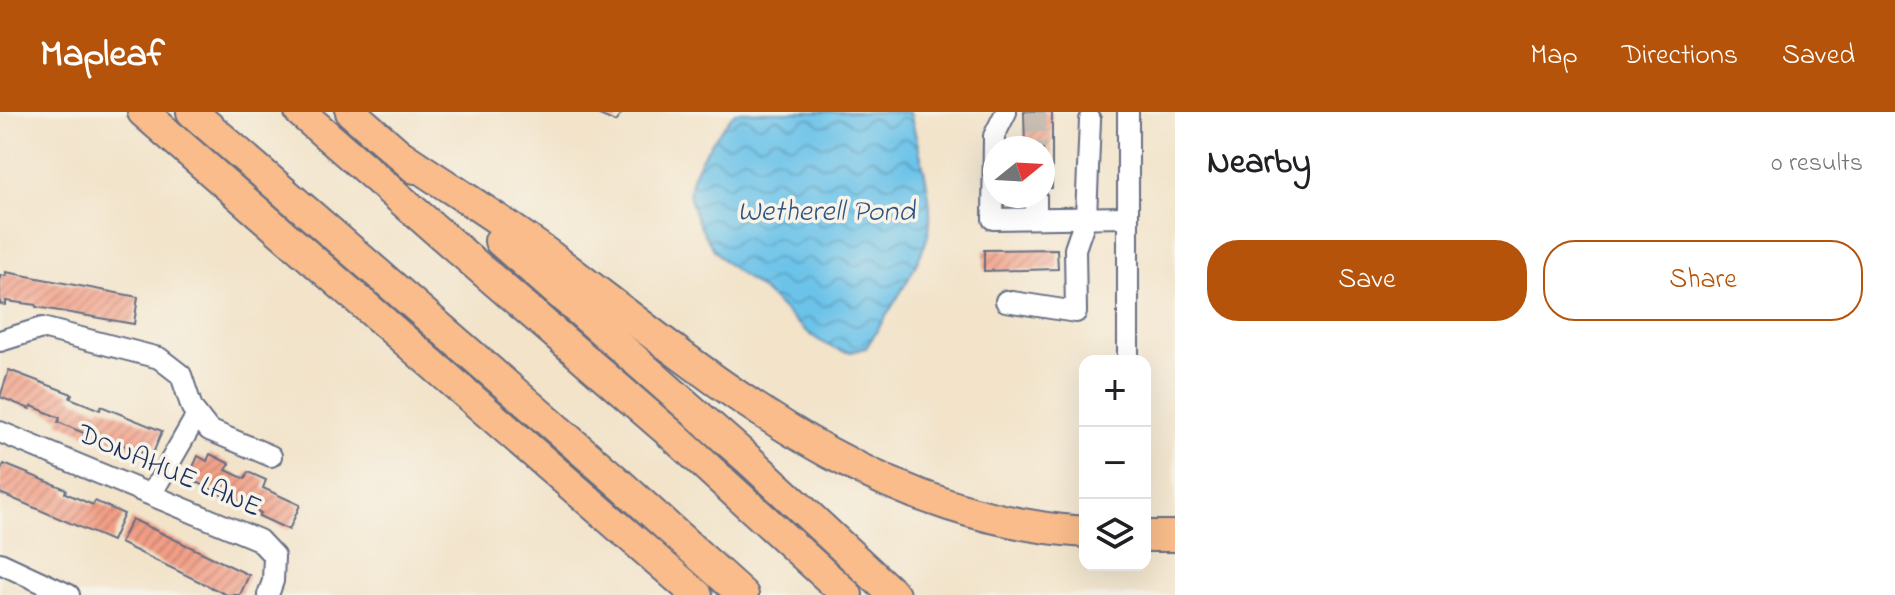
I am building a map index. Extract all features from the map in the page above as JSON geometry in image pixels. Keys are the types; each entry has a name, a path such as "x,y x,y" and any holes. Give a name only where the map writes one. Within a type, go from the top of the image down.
{"highway":[{"path":"143,112 697,595"},
{"path":"192,112 743,595"},
{"path":"300,112 671,434 847,595"},
{"path":"351,112 677,396 894,595"},
{"path":"402,156 551,256 751,406 815,447 882,480 951,506 1036,526 1079,531"},
{"path":"1151,536 1175,536"}],"street":[{"path":"1006,112 994,136 993,219 1127,217"},
{"path":"1128,112 1128,355"},
{"path":"1006,301 1076,312 1075,249 1086,217 1090,120"},
{"path":"1036,208 1036,218"},
{"path":"0,341 42,328 159,358 181,375 192,408 209,430 271,456"},
{"path":"152,493 197,415"},
{"name":"DONAHUE LANE","path":"0,432 259,540 274,556 273,581 268,595"},
{"path":"0,563 69,595"}],"water":[{"name":"Wetherell Pond","path":"735,112 910,112 929,196 928,236 904,286 866,348 845,352 830,347 810,334 764,292 727,264 704,234 692,205 690,187 705,152"}],"building":[{"path":"593,112 623,112 615,122"},
{"path":"1024,112 1052,112 1052,136 1025,136"},
{"path":"1057,249 1058,269 984,271 984,250"},
{"path":"6,272 138,297 134,324 36,305 6,301 6,305 0,304 0,275 6,276"},
{"path":"9,370 72,394 70,398 100,410 101,406 162,431 152,456 89,432 88,435 58,422 60,418 0,397"},
{"path":"210,454 230,464 226,470 245,479 248,472 266,480 263,488 300,505 289,530 188,478 198,456 207,461"},
{"path":"4,464 66,489 65,493 93,505 95,501 124,514 112,541 0,493 0,472"},
{"path":"132,519 249,575 240,595 227,595 120,543"}],"tunnel":[{"path":"1036,112 1036,136"}]}
